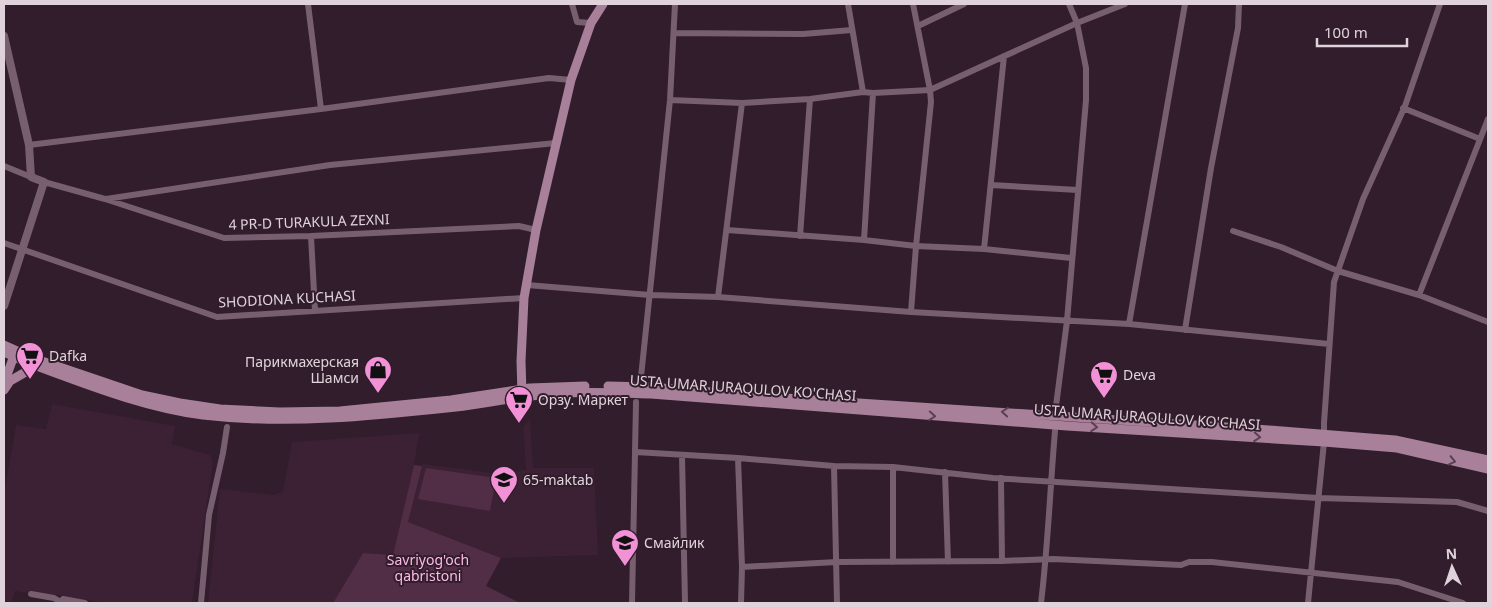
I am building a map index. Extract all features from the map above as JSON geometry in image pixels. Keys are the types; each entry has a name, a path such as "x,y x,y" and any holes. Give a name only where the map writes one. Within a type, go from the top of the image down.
{"main road":[{"path":"522,393 521,361 524,298 536,230 571,80 591,23 603,4"},
{"name":"USTA UMAR JURAQULOV KO'CHASI","path":"4,348 36,366 144,402 182,411 221,416 301,419 340,418 457,406 522,393"},
{"path":"4,384 15,354"},
{"name":"USTA UMAR JURAQULOV KO'CHASI","path":"15,354 142,395 180,404 220,410 340,411 522,393 591,392 652,394 1061,425 1324,439 1395,440 1488,460"},
{"path":"4,390 10,381 36,366"},
{"name":"USTA UMAR JURAQULOV KO'CHASI","path":"1324,439 1397,448 1488,469"}],"street":[{"path":"308,4 321,109"},
{"path":"572,4 577,22 591,23"},
{"path":"641,377 670,100 675,4"},
{"path":"848,4 863,92"},
{"path":"911,312 931,102 913,4"},
{"path":"918,26 964,4"},
{"path":"1056,406 1067,321 1086,100 1086,68 1077,23 1069,4"},
{"path":"670,100 742,103 810,99 863,92 930,90 1077,23 1125,4"},
{"path":"1129,324 1185,4"},
{"path":"1185,330 1211,168 1238,28 1239,4"},
{"path":"1308,603 1324,439 1323,428 1334,282 1363,199 1402,108 1440,4"},
{"path":"674,34 803,34 852,30"},
{"path":"4,36 29,145 31,177"},
{"path":"984,249 1004,56"},
{"path":"29,145 321,109 549,78 571,80"},
{"path":"864,240 873,93"},
{"path":"800,236 810,99"},
{"path":"718,298 742,103"},
{"path":"1402,108 1480,139"},
{"path":"1419,295 1488,119"},
{"path":"105,199 330,165 556,144"},
{"name":"4 PR-D TURAKULA ZEXNI","path":"4,166 44,182 105,199 224,238 311,236 519,226 536,230"},
{"path":"4,306 44,182"},
{"path":"991,185 1078,190"},
{"path":"727,230 864,240 916,246 984,249 1071,258"},
{"path":"1233,231 1281,247 1338,271 1419,295 1488,322"},
{"path":"311,236 315,311"},
{"name":"SHODIONA KUCHASI","path":"4,243 217,317 524,298"},
{"path":"527,285 911,312 1129,324 1329,344"},
{"path":"632,603 636,402"},
{"path":"202,603 209,515 227,427"},
{"path":"1041,603 1055,431"},
{"path":"635,452 834,466 893,467 1001,478 1318,498 1457,502 1488,511"},
{"path":"682,455 685,603"},
{"path":"738,458 742,567 741,603"},
{"path":"834,466 837,603"},
{"path":"893,467 893,562"},
{"path":"945,472 948,562"},
{"path":"1001,478 1002,561"},
{"path":"742,567 837,562 948,562 1046,559 1181,565 1189,562 1212,562 1398,582 1463,603"},
{"path":"31,594 54,598 59,602 63,599 85,603"}],"shaded area":[{"path":"52,404 175,426 172,444 210,455 213,462 192,603 106,603 51,594 15,591 11,602 4,601 4,495 16,425 46,429"},
{"name":"65-maktab","path":"530,419 533,468 594,468 598,555 501,558 408,522 422,464 500,474 526,470 523,428"},
{"path":"419,433 413,471 393,555 363,553 333,603 208,603 220,489 274,495 283,491 292,442"}],"green space":[{"name":"Savriyog'och qabristoni","path":"414,465 422,466 408,522 501,558 486,586 520,603 333,603 363,553 393,555"},
{"path":"426,468 496,478 490,511 418,499"}],"place":[{"name":"Dafka","path":"30,380"},
{"name":"Парикмахерская Шамси","path":"378,394"},
{"name":"Deva","path":"1104,399"},
{"name":"Орзу. Маркет","path":"519,424"},
{"name":"65-maktab","path":"504,504"},
{"name":"Смайлик","path":"625,567"}]}
